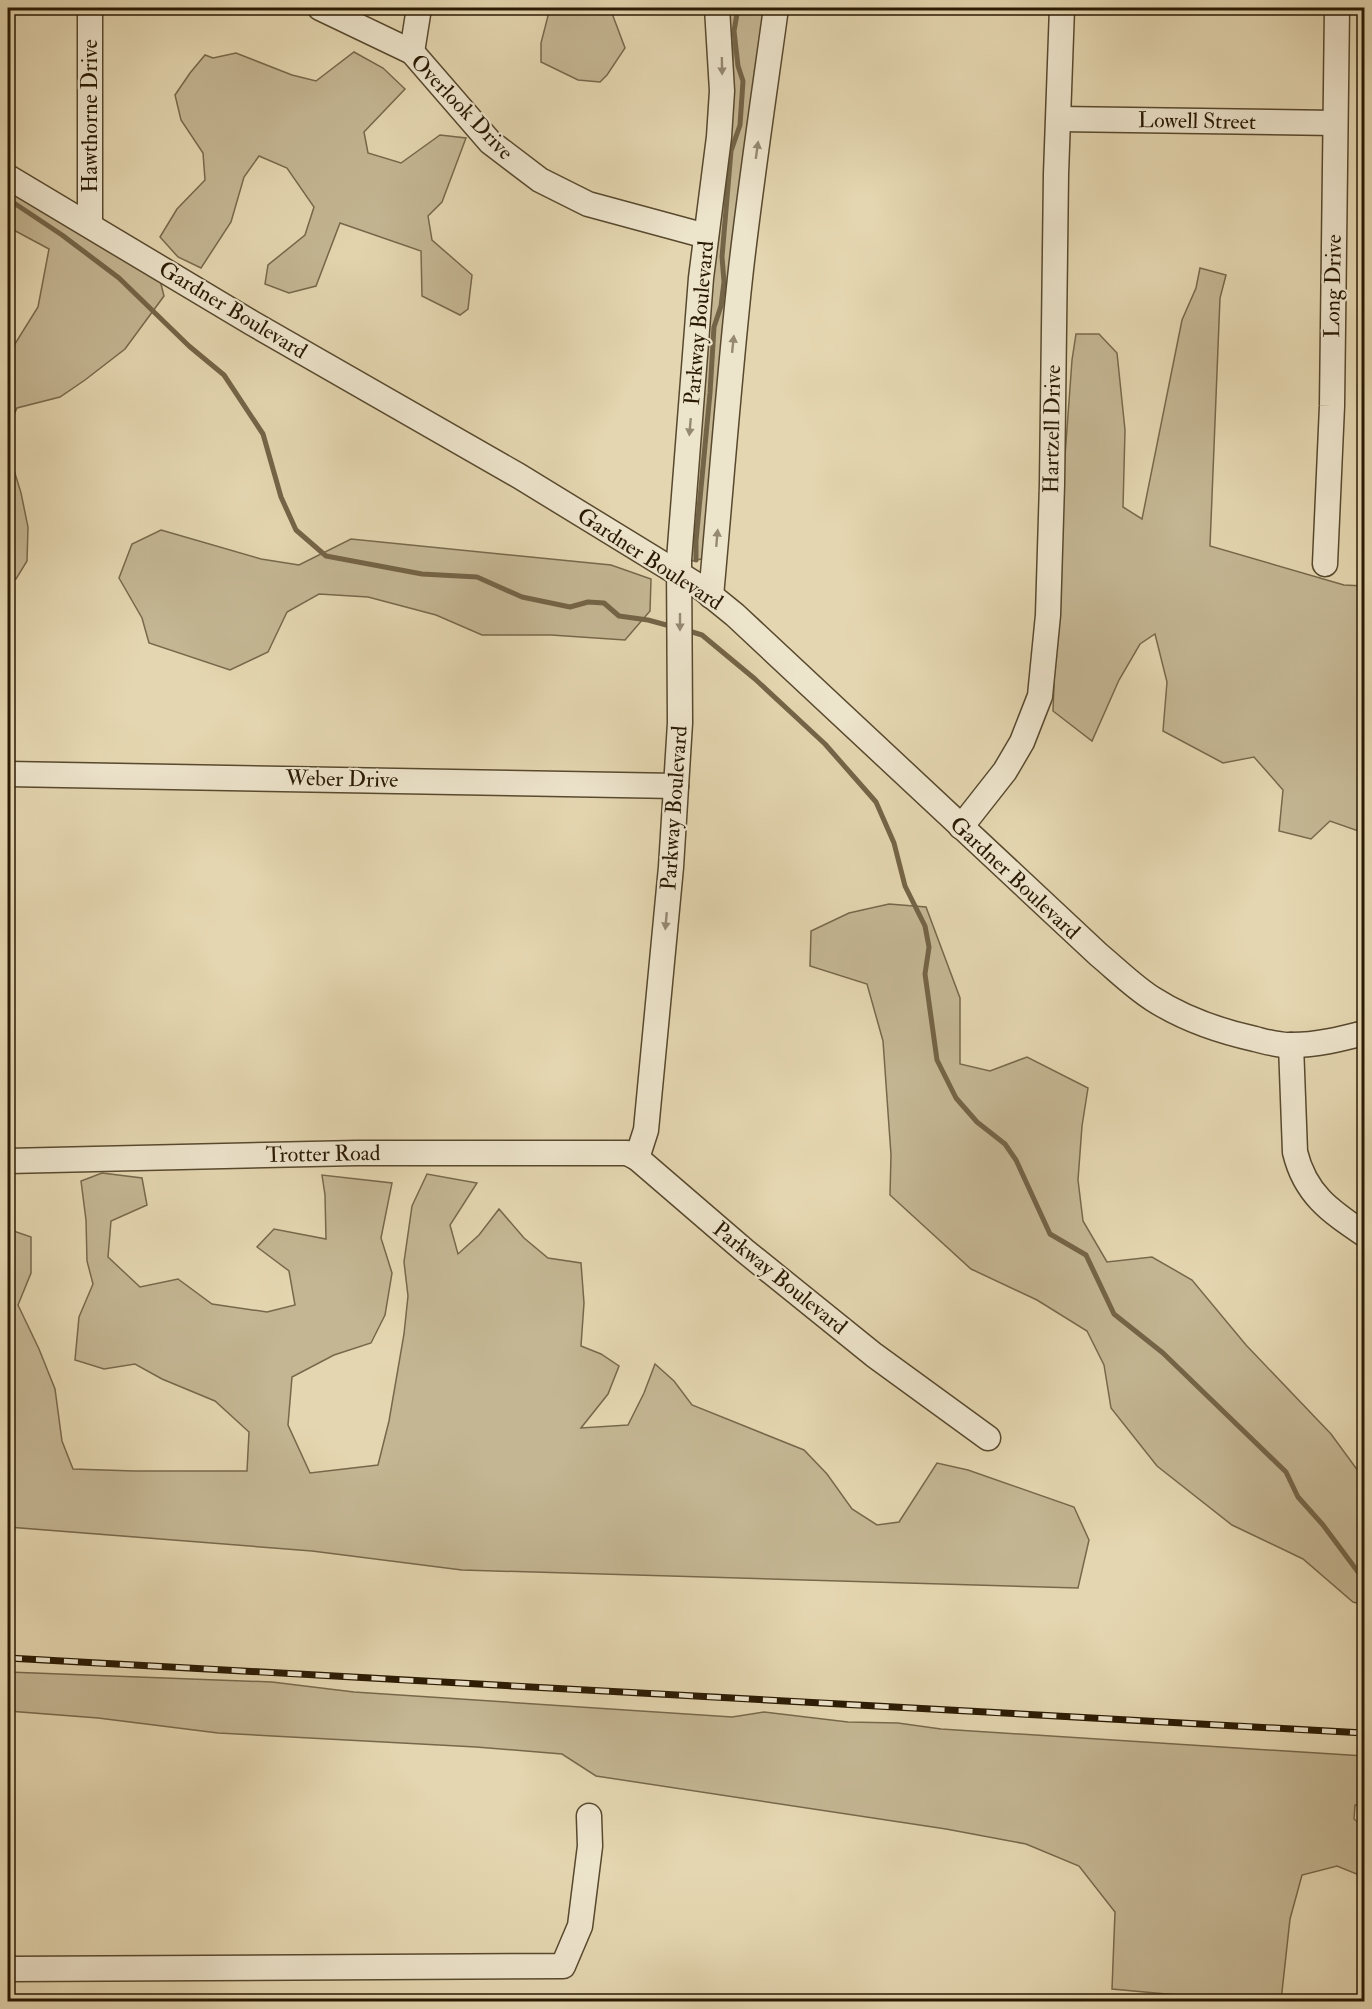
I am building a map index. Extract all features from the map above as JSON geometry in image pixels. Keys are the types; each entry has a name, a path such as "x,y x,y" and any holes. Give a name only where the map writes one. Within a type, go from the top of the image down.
{"street":[{"name":"Hawthorne Drive","path":"90,8 90,225"},
{"name":"Overlook Drive","path":"320,8 412,52 490,142 540,180 588,204 706,236"},
{"path":"412,52 419,8"},
{"name":"Parkway Boulevard","path":"717,8 722,91 719,137 701,278 680,574 680,723 671,867 646,1130 637,1158 745,1251 874,1355 988,1438"},
{"name":"Parkway Boulevard","path":"711,596 741,267 776,8"},
{"name":"Hartzell Drive","path":"961,827 1005,771 1022,742 1040,696 1048,615 1062,8"},
{"name":"Long Drive","path":"1325,564 1332,406 1337,8"},
{"name":"Lowell Street","path":"1059,119 1335,123"},
{"name":"Gardner Boulevard","path":"8,177 252,323 519,476 680,574 711,596 735,615 1099,955 1151,998 1178,1014 1220,1030 1278,1044 1291,1046 1335,1041 1365,1033"},
{"name":"Weber Drive","path":"8,774 676,786"},
{"path":"1291,1046 1295,1152 1299,1166 1305,1181 1317,1198 1336,1215 1365,1234"},
{"name":"Trotter Road","path":"8,1161 357,1153 608,1151 627,1153 637,1158"},
{"path":"8,1969 563,1966 580,1926 590,1846 589,1815"}],"shaded area":[{"path":"550,8 610,8 625,48 600,82 578,80 541,62 541,43"},
{"path":"725,8 762,8 767,25 706,558 692,561 688,545 700,384 731,120 733,48"},
{"path":"354,52 383,68 405,89 364,132 368,153 401,163 440,135 466,138 442,202 428,216 432,240 472,275 468,309 460,315 422,296 421,251 340,223 316,286 289,293 265,284 268,265 305,235 314,207 287,168 259,156 244,177 231,222 201,268 178,257 160,237 177,209 205,180 203,153 181,120 175,95 205,55 213,58 236,53 292,75 316,81"},
{"path":"8,191 159,276 164,296 125,349 85,380 60,397 17,408 9,426 10,457 28,527 27,561 16,579 8,579 8,355 38,307 49,249 8,227"},
{"path":"1200,268 1226,275 1220,298 1210,546 1344,585 1364,586 1364,833 1330,821 1311,839 1279,831 1283,790 1254,757 1223,763 1163,731 1167,682 1155,634 1140,644 1119,680 1092,741 1053,711 1060,525 1072,360 1076,334 1099,334 1117,353 1125,430 1123,507 1142,519 1182,320 1196,288"},
{"path":"161,530 261,559 299,565 351,539 611,565 651,579 650,611 625,640 551,635 482,635 436,615 368,597 319,594 287,612 268,652 230,670 149,643 142,618 119,578 132,544"},
{"path":"889,904 926,907 960,998 960,1064 990,1071 1027,1057 1088,1088 1082,1126 1078,1180 1083,1221 1107,1262 1152,1257 1192,1280 1246,1345 1331,1434 1364,1479 1364,1605 1353,1602 1303,1559 1232,1525 1157,1466 1111,1408 1104,1365 1087,1331 1037,1300 971,1269 890,1195 891,1155 883,1041 867,984 810,966 811,931 849,913"},
{"path":"102,1173 142,1178 147,1205 111,1221 108,1257 140,1287 178,1279 212,1304 267,1312 295,1305 289,1271 257,1247 274,1229 326,1239 322,1175 392,1183 381,1238 392,1273 385,1315 371,1343 334,1355 292,1377 288,1425 310,1473 378,1465 389,1421 404,1334 408,1296 404,1262 412,1206 427,1174 477,1183 450,1225 458,1254 479,1235 499,1209 524,1238 548,1258 581,1263 584,1303 581,1346 601,1354 619,1366 608,1394 581,1428 628,1425 655,1364 674,1381 692,1405 804,1450 827,1474 852,1509 877,1525 899,1522 937,1463 968,1470 1074,1507 1089,1540 1078,1588 462,1570 312,1551 8,1527 8,1229 31,1237 31,1273 18,1305 55,1389 62,1441 73,1469 247,1471 249,1432 215,1401 162,1379 135,1364 104,1369 75,1360 79,1317 93,1284 87,1261 86,1220 81,1181"},
{"path":"8,1672 272,1682 354,1692 732,1717 764,1712 848,1722 898,1723 941,1729 1364,1756 1364,1805 1355,1805 1354,1819 1364,1827 1364,1877 1337,1866 1302,1875 1290,1919 1281,2001 1243,2001 1112,1989 1115,1912 1079,1866 1026,1844 946,1829 596,1776 562,1754 218,1733 98,1718 8,1711"}],"waterway":[{"path":"696,560 714,327 721,306 724,282 722,257 731,151 740,125 743,81 738,66 734,31 738,8"},
{"path":"8,199 62,235 119,278 189,346 224,375 263,434 281,497 296,530 326,556 422,574 477,577 522,597 570,607 588,602 604,603 619,616 670,626"},
{"path":"689,631 702,635 755,679 825,744 876,802 894,843 905,886 925,926 929,947 925,974 937,1060 956,1098 977,1122 1005,1144 1016,1160 1050,1234 1086,1255 1114,1314 1163,1353 1286,1472 1298,1497 1323,1525 1364,1580"}],"railway":[{"path":"8,1658 1364,1733"}]}
